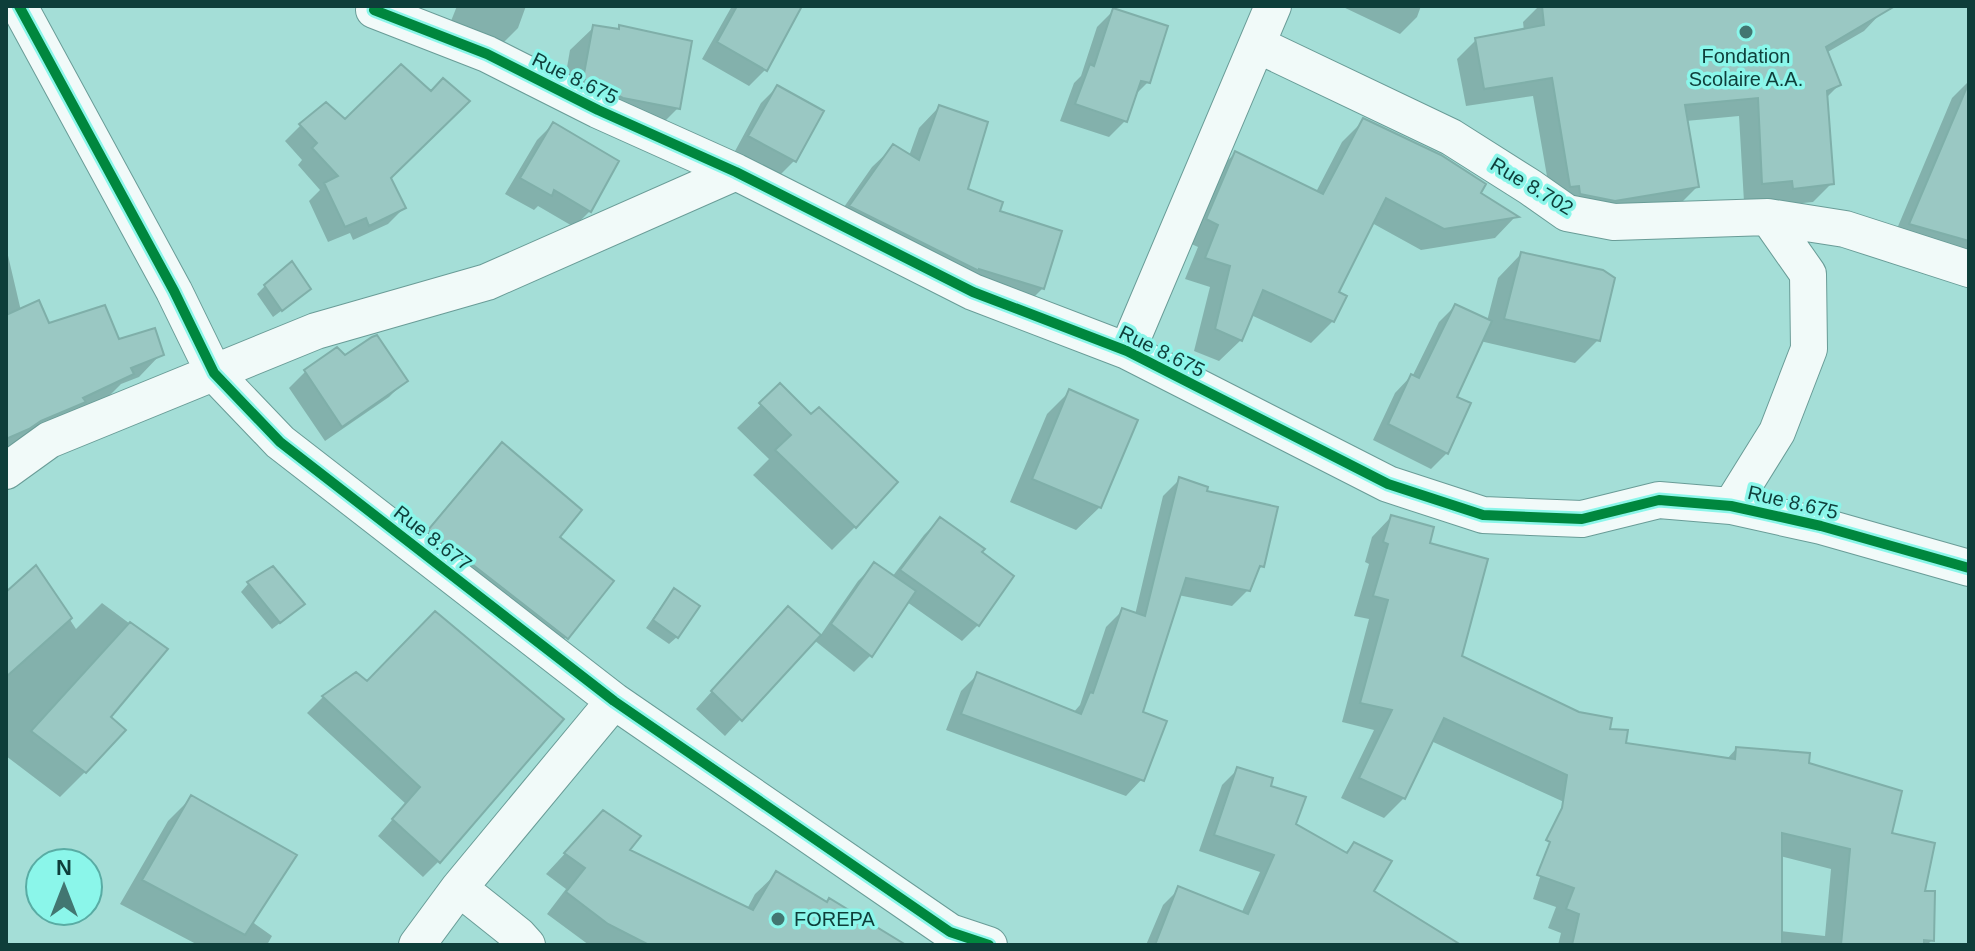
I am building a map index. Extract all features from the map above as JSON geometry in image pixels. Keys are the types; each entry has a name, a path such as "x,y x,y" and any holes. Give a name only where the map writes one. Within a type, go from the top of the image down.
{"street":[{"name":"Rue 8.677","path":"19,6 174,291 214,373 280,442 614,701 947,938 989,945"},
{"path":"1127,351 1273,6"},
{"name":"Rue 8.675","path":"374,10 487,54 598,110 736,172 973,292 1127,351 1388,484 1483,515 1582,519 1659,500 1731,506 1821,526 1969,568"},
{"name":"Rue 8.702","path":"1258,45 1451,137 1567,213 1614,222 1768,217 1845,229 1969,269"},
{"path":"6,471 49,440 316,331 487,282 736,172"},
{"path":"1731,506 1777,432 1809,349 1808,274 1768,217"},
{"path":"417,945 459,888 614,701"},
{"path":"459,888 527,945"}],"building":[{"path":"737,6 802,6 767,71 717,42"},
{"path":"1542,6 1895,6 1826,47 1841,85 1827,91 1834,184 1793,189 1792,181 1762,184 1758,98 1685,105 1699,187 1615,201 1580,194 1579,186 1570,187 1552,78 1484,89 1475,38 1544,25"},
{"path":"1113,8 1168,26 1150,83 1141,81 1127,122 1075,104 1090,64 1094,66"},
{"path":"593,25 619,29 619,25 692,41 680,109 623,98 583,79"},
{"path":"401,64 431,91 443,78 470,101 391,178 406,208 369,226 366,218 345,227 324,183 338,176 312,148 317,143 299,124 326,102 345,119"},
{"path":"1969,82 1969,241 1909,224"},
{"path":"777,85 824,111 796,162 748,136"},
{"path":"939,105 988,122 968,189 1003,202 1000,211 1062,231 1044,289 979,271 849,206 893,144 919,160"},
{"path":"1363,118 1441,155 1486,184 1481,193 1519,217 1444,229 1386,198 1339,292 1347,296 1334,322 1263,290 1242,341 1215,329 1230,266 1205,258 1218,225 1206,219 1235,151 1323,194"},
{"path":"553,122 619,161 591,212 554,190 552,196 520,178"},
{"path":"1521,252 1603,270 1615,278 1600,341 1504,319"},
{"path":"292,261 311,289 282,311 264,285"},
{"path":"39,300 49,323 105,305 119,339 155,328 164,355 131,368 134,374 83,398 86,402 6,439 6,315"},
{"path":"1455,304 1492,321 1457,397 1471,403 1448,454 1388,424 1411,374 1419,378"},
{"path":"377,335 408,381 342,427 304,370 337,347 345,355"},
{"path":"780,383 811,414 819,407 898,482 856,528 775,450 791,435 759,403"},
{"path":"1069,389 1138,420 1101,508 1032,479"},
{"path":"502,442 582,510 560,537 614,581 568,639 428,530"},
{"path":"1179,477 1208,487 1207,491 1278,507 1264,567 1260,566 1250,591 1186,578 1143,712 1167,721 1144,781 961,714 977,672 1081,714 1090,692 1093,693 1122,608 1145,616"},
{"path":"1391,515 1434,527 1430,543 1488,559 1462,656 1579,712 1612,718 1610,729 1628,730 1626,743 1735,759 1736,747 1810,753 1809,763 1902,791 1892,833 1935,843 1925,891 1935,891 1934,941 1924,940 1924,945 1841,945 1850,849 1782,833 1782,945 1572,945 1579,914 1566,909 1574,888 1537,875 1550,842 1546,840 1562,808 1567,775 1444,718 1405,799 1359,778 1392,710 1360,703 1388,600 1373,596 1388,544 1383,542"},
{"path":"940,517 985,549 982,552 1014,576 979,626 900,570"},
{"path":"874,562 916,591 872,657 831,624"},
{"path":"36,565 72,618 6,677 6,592"},
{"path":"273,566 305,604 280,623 247,582"},
{"path":"674,588 700,606 678,638 653,620"},
{"path":"788,606 821,635 742,721 711,691"},
{"path":"435,611 564,719 440,863 392,819 420,787 322,696 356,672 367,681"},
{"path":"130,622 168,649 111,717 126,730 86,773 31,731"},
{"path":"1237,767 1273,778 1271,786 1306,797 1296,824 1347,853 1354,842 1392,861 1374,891 1461,945 1155,945 1178,886 1248,914 1274,855 1214,835"},
{"path":"191,795 297,855 245,935 142,880"},
{"path":"603,810 641,836 630,850 753,910 776,871 827,902 829,898 906,945 649,945 608,924 566,892 585,868 564,853"}],"cycle path":[{"path":"19,6 174,291 214,373 280,442 614,701 950,932 989,945"},
{"path":"374,10 487,54 598,110 736,172 973,292 1127,351 1388,484 1483,515 1582,519 1659,500 1731,506 1821,526 1969,568"}],"place":[{"name":"Fondation Scolaire A.A.","path":"1746,32"},
{"name":"FOREPA","path":"778,919"}]}
